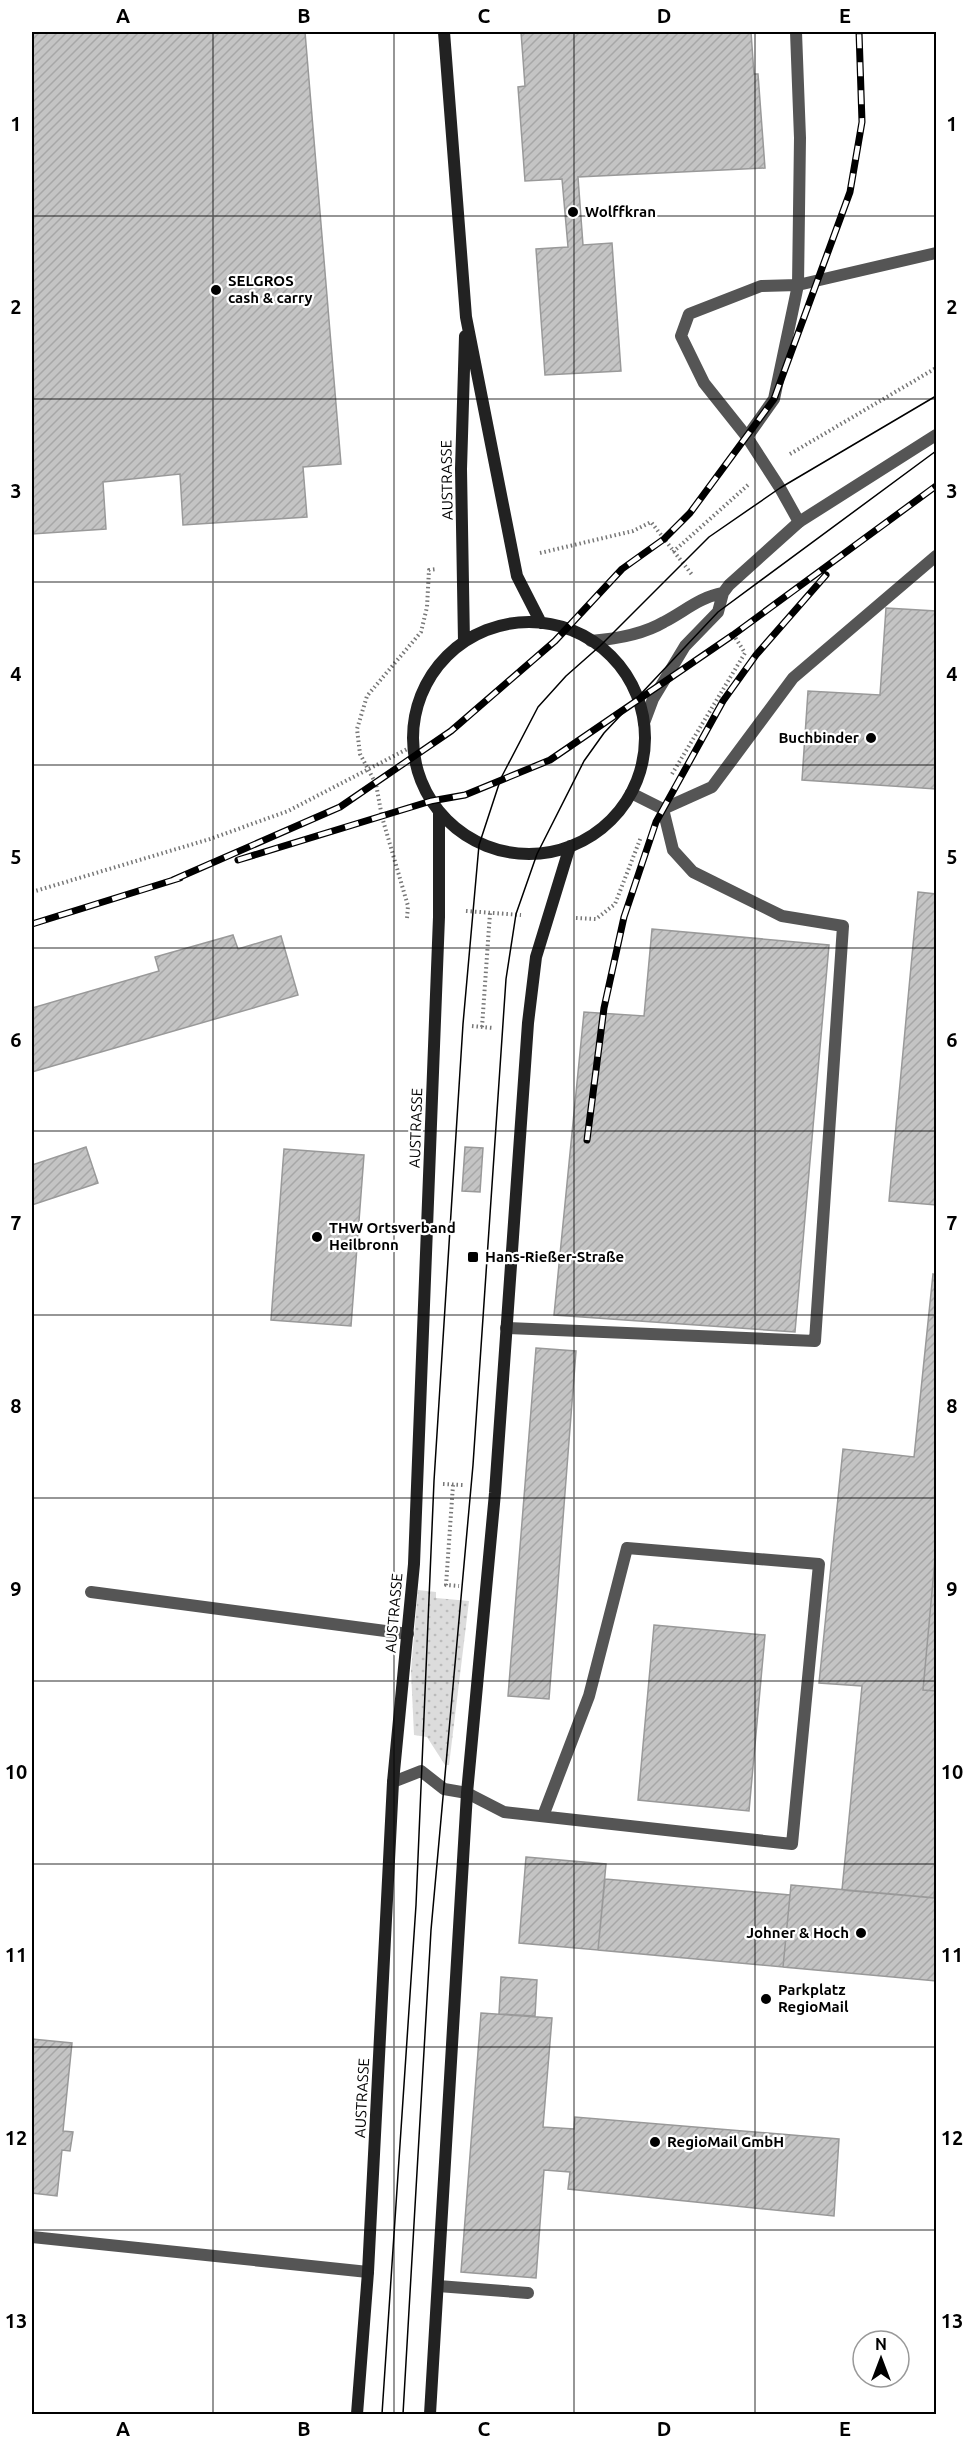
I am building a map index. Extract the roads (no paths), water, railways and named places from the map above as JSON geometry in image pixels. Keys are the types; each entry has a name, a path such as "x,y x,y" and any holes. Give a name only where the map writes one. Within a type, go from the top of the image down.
{"main road":[{"name":"AUSTRASSE","path":"444,32 466,317 517,576 541,623"},
{"name":"AUSTRASSE","path":"464,642 461,415 466,317"},
{"name":"AUSTRASSE","path":"541,623 566,628 591,640 622,669 637,697 644,723 645,747 641,769 631,793 615,816 601,828 570,846 537,854 513,853 479,845 459,831 439,812 431,801 414,758 414,716 421,695 432,675 464,642 488,629 505,625 541,623"},
{"name":"AUSTRASSE","path":"357,2415 368,2272 393,1782 414,1564 438,950 439,812"},
{"path":"430,2415 467,1793 494,1504 528,1023 536,957 570,846"}],"street":[{"path":"747,437 774,399 798,285 800,138 796,32"},
{"path":"799,522 768,467 704,383 681,336 689,314 761,286 798,285 936,254"},
{"path":"591,640 630,636 663,623 708,596 723,593 799,522 936,435"},
{"path":"658,807 712,787 793,678 936,556"},
{"path":"644,723 653,699 685,646 718,612 723,593"},
{"path":"506,1328 816,1341 843,926 782,916 693,872 673,850 658,807 631,793"},
{"path":"393,1782 421,1771 444,1789 467,1793 504,1812 792,1844 819,1564 627,1548 589,1696 543,1816"},
{"path":"91,1592 408,1634"},
{"path":"32,2237 368,2272"},
{"path":"438,2286 528,2293"}],"tram line":[{"path":"382,2414 416,1905 434,1481 463,1024 479,845 501,778 538,707 566,676 600,646 709,537 780,488 936,396"},
{"path":"403,2414 431,1930 473,1465 506,979 516,914 537,854 584,761 604,733 718,612 936,451"}],"railway":[{"path":"173,880 340,807 451,731 555,641 622,569 664,539 690,513 774,399 850,192 862,122 859,32"},
{"path":"238,860 431,801 465,795 550,760 733,635 936,486"},
{"path":"587,1140 604,1008 624,917 656,822 723,701 756,655 826,575"},
{"path":"32,924 180,878"}],"place":[{"name":"Wolffkran","path":"573,212"},
{"name":"SELGROS cash & carry","path":"216,290"},
{"name":"Buchbinder","path":"871,738"},
{"name":"THW Ortsverband Heilbronn","path":"317,1237"},
{"name":"Hans-Rießer-Straße","path":"473,1257"},
{"name":"Johner & Hoch","path":"861,1933"},
{"name":"Parkplatz RegioMail","path":"766,1999"},
{"name":"RegioMail GmbH","path":"655,2142"}]}
